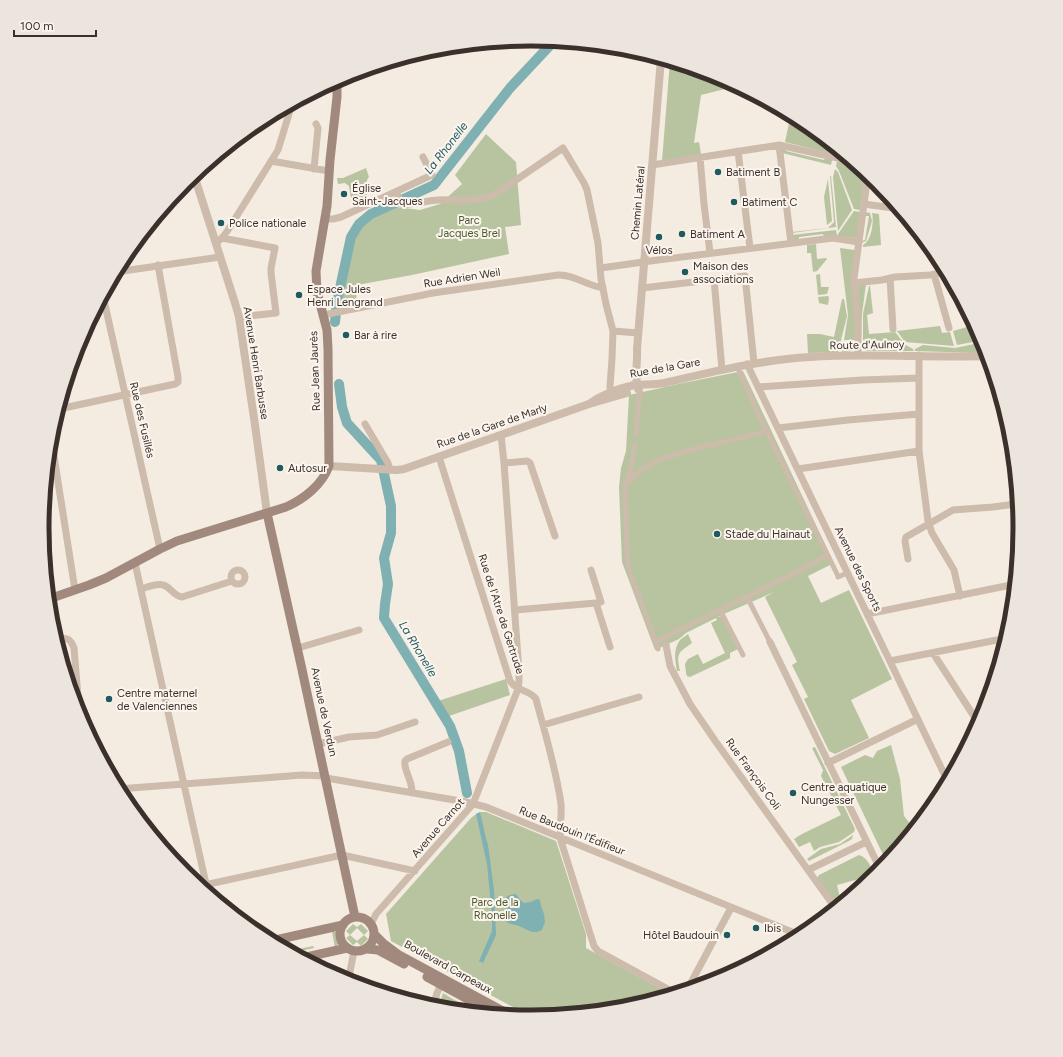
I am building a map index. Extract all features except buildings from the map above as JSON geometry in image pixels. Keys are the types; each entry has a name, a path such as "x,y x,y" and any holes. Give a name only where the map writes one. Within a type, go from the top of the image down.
{"main road":[{"name":"Rue Jean Jaurès","path":"329,466 327,330 332,313 317,292 316,273 319,248 328,202 329,171 337,97 335,88"},
{"path":"54,597 102,580 160,549 186,538 286,507 314,488 321,481 329,466"},
{"name":"Avenue de Verdun","path":"267,513 284,593 298,648 355,918"},
{"path":"310,957 351,950 360,952 367,949 372,944 375,935 371,924 364,918 348,920 340,931 343,944 351,950"},
{"path":"278,939 343,925"},
{"name":"Boulevard Carpeaux","path":"375,935 399,955 501,1010"},
{"name":"Boulevard Carpeaux","path":"367,949 375,949 384,953 485,1009"}],"street":[{"name":"Chemin Latéral","path":"635,388 632,361 637,349 662,64"},
{"path":"219,240 228,230 279,147 290,111"},
{"path":"314,169 318,128 316,124"},
{"path":"652,165 779,145 841,159"},
{"path":"779,145 791,243"},
{"path":"397,194 404,205 429,201 489,197 563,148 584,183 588,194 598,243 603,288 613,331 610,386 611,394"},
{"path":"738,151 750,248"},
{"path":"325,219 341,217 397,194 432,175 423,157"},
{"path":"700,157 710,253"},
{"path":"271,161 329,171"},
{"path":"858,355 858,331 854,283 866,189 865,180"},
{"name":"Avenue Henri Barbusse","path":"196,181 219,240 220,257 239,317 256,425 267,513"},
{"path":"864,204 892,208"},
{"path":"601,268 644,261 833,238 859,242"},
{"path":"219,240 275,248 271,274 276,313 239,317"},
{"path":"124,271 220,257"},
{"path":"64,409 176,384 178,382 158,266"},
{"path":"854,283 941,273"},
{"path":"934,274 949,328"},
{"name":"Rue Adrien Weil","path":"332,313 433,293 558,275 566,275 592,286 603,288"},
{"name":"Avenue des Sports","path":"714,279 745,276 751,364 758,387 945,776"},
{"path":"890,278 893,329"},
{"path":"642,288 714,279 722,370"},
{"name":"Rue des Fusillés","path":"105,304 160,549"},
{"path":"613,331 638,333"},
{"name":"Route d'Aulnoy","path":"751,364 809,357 858,355 982,356"},
{"path":"919,355 919,451 928,524 954,570 960,596"},
{"name":"Rue de la Gare","path":"589,404 601,396 751,364"},
{"path":"737,366 767,432 838,577 847,573"},
{"path":"758,387 919,378"},
{"path":"635,388 641,394 639,396 636,435"},
{"name":"Rue de la Gare de Marly","path":"329,466 397,470 404,469 589,404"},
{"path":"778,428 919,414"},
{"path":"365,424 388,463 389,469"},
{"path":"625,487 632,479 650,465 664,458 767,432"},
{"name":"Avenue Carnot","path":"371,924 376,914 473,804 518,689 519,672 515,610 501,435"},
{"path":"635,445 631,467 625,487 627,562 658,649"},
{"path":"798,470 919,451"},
{"path":"54,457 75,590"},
{"name":"Rue de l'Atre de Gertrude","path":"439,457 509,679 518,689 535,697 555,769 561,804 561,838 595,948 670,990"},
{"path":"504,463 527,461 530,463 555,536"},
{"path":"908,559 905,538 949,512 1013,504"},
{"path":"655,642 665,641 720,610 828,555"},
{"path":"135,562 184,784 202,881"},
{"path":"515,610 596,604 601,602 591,570"},
{"path":"141,589 162,585 166,586 177,596 182,597 232,581"},
{"path":"867,614 1011,585"},
{"path":"747,597 878,865"},
{"path":"596,604 610,647"},
{"path":"720,610 743,655"},
{"path":"298,648 359,630"},
{"path":"62,639 68,639 71,641 74,648 77,691"},
{"path":"890,661 1001,639"},
{"name":"Rue François Coli","path":"665,641 670,666 688,701 833,905"},
{"path":"933,653 975,718"},
{"path":"543,725 640,697"},
{"path":"828,763 918,719"},
{"path":"318,744 349,737 377,735 415,722"},
{"path":"412,793 412,785 404,765 405,761 448,742"},
{"name":"Rue Baudouin l'Édifieur","path":"125,788 302,775 332,778 473,804 486,807 795,933"},
{"path":"808,870 866,842"},
{"path":"207,885 342,855 415,871"},
{"path":"690,984 731,908"},
{"path":"349,975 351,950"},
{"path":"435,1001 441,985"}],"green space":[{"path":"670,66 728,88 701,95 694,143 699,142 701,154 662,161"},
{"path":"789,123 800,127 833,152 833,154 785,142"},
{"name":"Parc Jacques Brel","path":"486,134 516,162 521,225 505,227 509,254 357,285 356,304 339,308 353,240 360,228 372,218 396,207 420,210 440,204 462,184 455,175"},
{"path":"784,148 786,148 786,151 824,160 825,158 832,160 831,165 782,153"},
{"path":"837,161 846,162 862,177 863,188 860,210 854,209 836,166"},
{"path":"366,168 369,177 364,188 368,198 352,204 349,186 345,183 338,184 337,178 343,178"},
{"path":"835,169 838,172 852,210 838,231 833,177"},
{"path":"830,176 836,227 792,233 828,228 834,222"},
{"path":"828,179 832,221 827,225 824,197"},
{"path":"854,211 860,212 857,237 838,236 838,234"},
{"path":"865,212 870,213 872,221 866,241 861,243 865,240 869,216 865,216"},
{"path":"872,213 879,214 881,245 863,247 872,230"},
{"path":"836,230 837,236 824,237 823,234 799,237 799,240 794,240 792,235"},
{"path":"816,244 817,259 827,259 817,271 813,272 811,253 807,253 807,245"},
{"path":"840,248 855,250 855,340 844,340 848,315"},
{"path":"820,274 821,287 829,287 827,294 818,295 816,275"},
{"path":"860,284 866,284 862,314 861,340 858,287"},
{"path":"869,286 873,313 867,315 869,334 895,332 903,342 863,340 863,314"},
{"path":"828,296 828,305 819,303 818,297"},
{"path":"842,299 844,299 847,316 838,352 808,353 807,334 820,334 834,337"},
{"path":"940,326 942,333 950,332 954,346 905,342 897,331"},
{"path":"969,326 976,341 957,345 953,331"},
{"path":"844,342 855,342 855,346 852,351 842,352"},
{"path":"861,342 904,344 914,351 866,351 861,348"},
{"path":"977,343 980,353 915,351 915,349 923,345 955,348"},
{"path":"743,371 834,563 808,576 821,603 849,590 892,679 851,700 869,738 835,754 829,751 804,699 808,697 792,665 797,662 765,597 774,592 717,617 722,616 738,649 730,653 730,658 690,677 687,676 685,664 688,659 698,654 703,664 725,653 711,623 717,620 716,618 686,633 679,639 655,650 622,562 619,487 621,468 626,451 629,395"},
{"path":"688,634 692,643 679,654 678,660 680,671 677,671 675,659 676,647 680,640"},
{"path":"506,679 510,695 449,716 438,701"},
{"path":"891,745 900,779 904,816 911,825 884,858 841,767 865,755 873,758 877,751"},
{"path":"815,747 855,829 854,832 839,842 820,847 814,851 810,842 799,847 794,839 841,815 821,776 823,770 812,748"},
{"name":"Parc de la Rhonelle","path":"486,812 556,841 586,934 586,948 666,992 626,1002 594,1007 563,1010 519,1011 391,941 386,914 476,814"},
{"path":"853,835 852,839 849,841 809,861 807,859 821,849 840,844"},
{"path":"859,855 865,858 872,871 865,877 837,885 840,898 841,898 835,903 817,878 819,875"},
{"path":"353,924 357,927 361,924 368,931 364,935 357,928 350,935 346,931"},
{"path":"332,931 337,933 339,941 335,948"},
{"path":"350,935 357,941 364,935 368,939 361,946 357,942 353,945 346,938"},
{"path":"313,946 314,948 300,951 296,949"},
{"path":"443,993 465,1006 440,1002"}],"water":[{"path":"480,812 488,845 494,890 496,935 483,963 479,961 492,931 492,917 487,864 476,814"},
{"path":"516,894 524,903 537,899 540,900 545,922 542,930 532,932 508,923 501,917 505,911 505,899"}],"waterway":[{"name":"La Rhonelle","path":"335,322 337,302 351,237 359,224 371,214 434,185 510,88 549,47"},
{"name":"La Rhonelle","path":"339,384 342,407 347,423 381,460 391,506 391,533 384,558 388,584 384,618 450,726 459,751 467,793"}],"place":[{"name":"Batiment B","path":"718,172"},
{"name":"Église Saint-Jacques","path":"344,194"},
{"name":"Batiment C","path":"734,202"},
{"name":"Police nationale","path":"221,223"},
{"name":"Batiment A","path":"682,234"},
{"name":"Vélos","path":"659,237"},
{"name":"Maison des associations","path":"685,272"},
{"name":"Espace Jules Henri Lengrand","path":"299,295"},
{"name":"Bar à rire","path":"346,335"},
{"name":"Autosur","path":"280,468"},
{"name":"Stade du Hainaut","path":"717,534"},
{"name":"Centre maternel de Valenciennes","path":"109,699"},
{"name":"Centre aquatique Nungesser","path":"793,793"},
{"name":"Ibis","path":"756,928"},
{"name":"Hôtel Baudouin","path":"727,935"}]}
